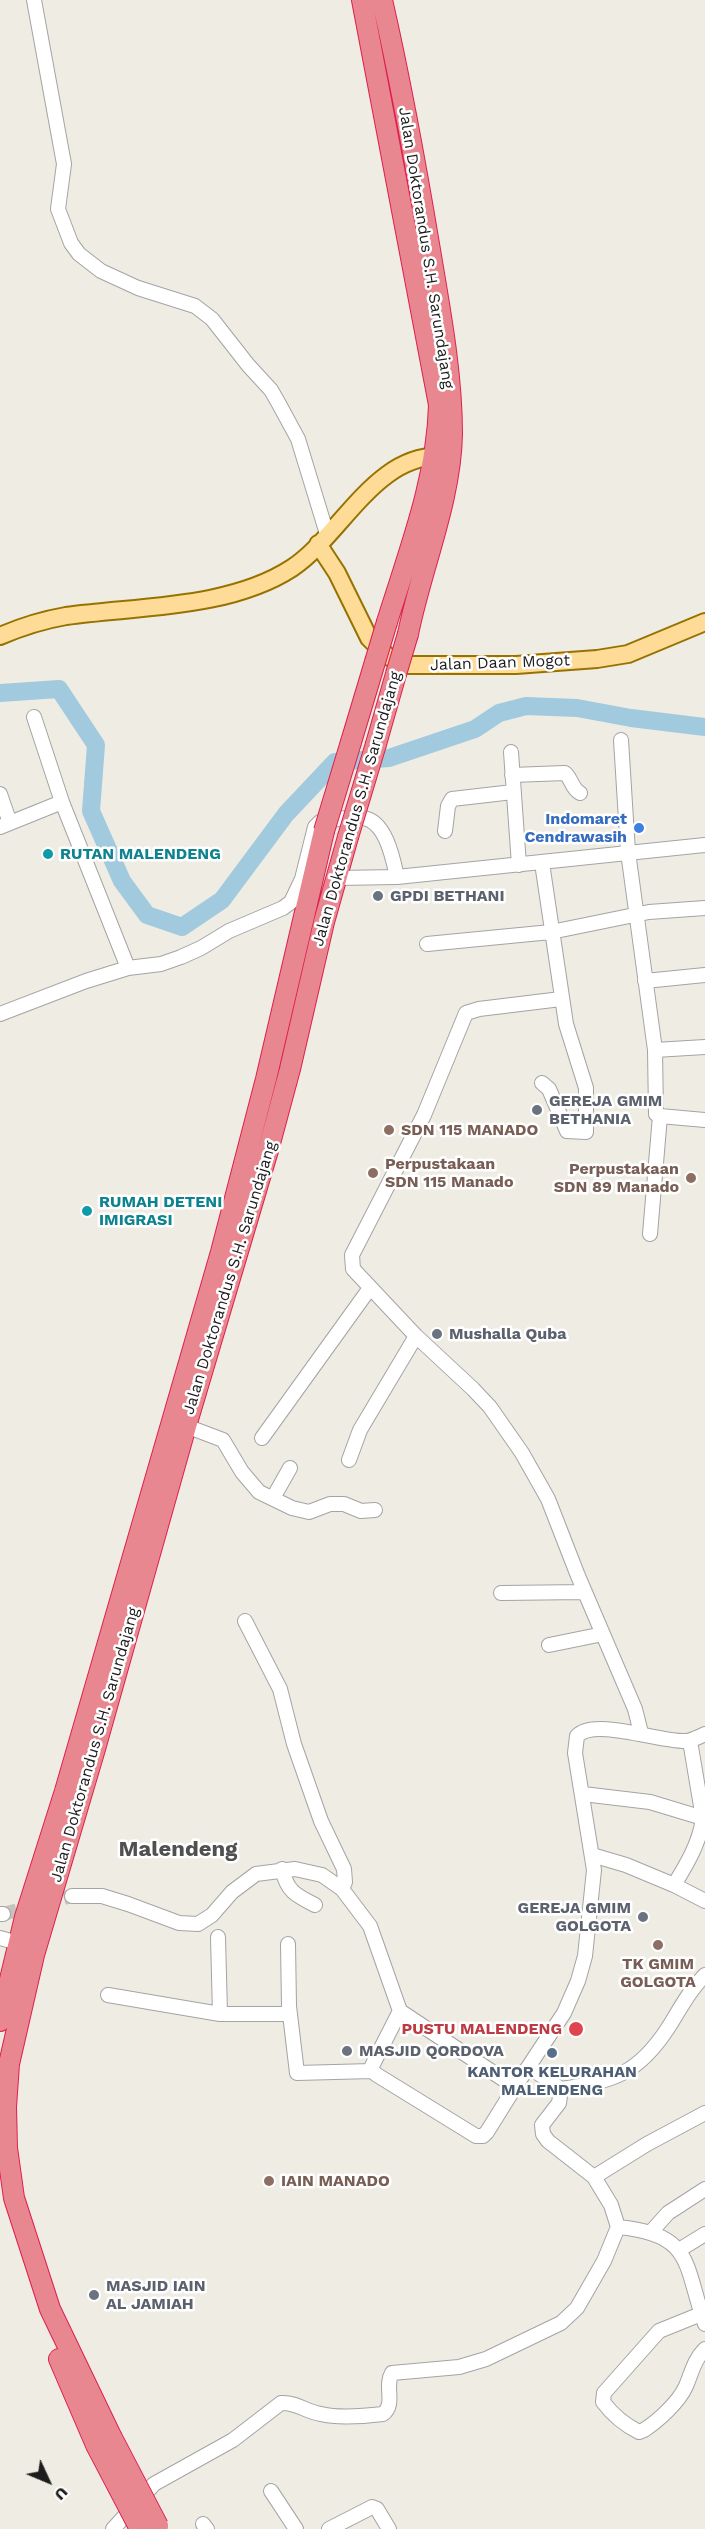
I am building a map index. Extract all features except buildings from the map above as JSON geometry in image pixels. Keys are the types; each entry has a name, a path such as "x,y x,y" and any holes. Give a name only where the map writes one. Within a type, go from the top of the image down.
{"highway":[{"name":"Jalan Doktorandus S.H. Sarundajang","path":"0,2018 9,1941 65,1791 196,1366 269,1147 290,1069 324,922 408,633 439,515 442,457 437,388 362,0"},
{"name":"Jalan Doktorandus S.H. Sarundajang","path":"104,2441 58,2328 29,2249 14,2198 7,2148 7,2089 18,2021 34,1955 99,1738 186,1426 196,1366 221,1252 257,1114 324,831 427,492 452,435 449,389 436,290 400,77 382,0"},
{"name":"Jalan Doktorandus S.H. Sarundajang","path":"0,2182 16,2247 38,2314 104,2441 153,2528"}],"main road":[{"path":"0,636 64,616 180,604 267,582 293,567 399,465 415,459 442,457"},
{"name":"Jalan Daan Mogot","path":"322,539 369,638 387,656 409,664 516,665 628,654 705,622"},
{"path":"293,567 313,562 326,565 338,573"}],"street":[{"path":"34,0 64,164 58,209 71,243 79,254 101,271 138,288 195,306 212,319 271,390 298,439 322,539"},
{"path":"34,717 62,802 128,968"},
{"path":"621,740 628,852 655,1050 656,1114 705,1120"},
{"path":"511,752 519,865"},
{"path":"512,775 565,773 573,788 580,793"},
{"path":"445,831 448,806 452,799 513,792"},
{"path":"0,794 5,825 62,802"},
{"path":"0,1014 86,981 128,968 147,967 181,957 291,902 302,879 315,827 320,822 361,817 374,823 382,832 397,877"},
{"path":"337,878 397,877 705,845"},
{"path":"542,863 561,999 568,1032 586,1088 588,1113 586,1132 567,1131 549,1089 542,1083"},
{"path":"427,944 551,932 649,912 705,908"},
{"path":"249,922 307,909"},
{"path":"645,981 705,975"},
{"path":"561,999 470,1010 465,1015 424,1115 352,1255 353,1269 416,1336 490,1407 522,1452 548,1499 635,1709 641,1733"},
{"path":"655,1050 705,1047"},
{"path":"650,1234 660,1116"},
{"path":"262,1438 370,1288"},
{"path":"349,1460 360,1430 416,1336"},
{"path":"186,1426 224,1440 259,1492 302,1511 318,1510 330,1504 347,1505 361,1511 375,1510"},
{"path":"273,1498 290,1468"},
{"path":"501,1593 585,1592"},
{"path":"245,1621 280,1689 294,1743 314,1799 344,1869 345,1882 342,1889"},
{"path":"549,1645 603,1634"},
{"path":"288,1944 290,2014 297,2073 367,2071 476,2136 483,2136 564,2013 578,1982 585,1956 594,1870 575,1753 577,1736 590,1729 641,1733 690,1741 705,1734"},
{"path":"674,1884 693,1852 704,1818 690,1741"},
{"path":"583,1794 650,1802 704,1818"},
{"path":"592,1855 674,1884 705,1901"},
{"path":"282,1869 285,1884 290,1890 315,1905"},
{"path":"72,1896 102,1896 179,1923 198,1924 212,1915 243,1882 256,1874 282,1869 316,1872 342,1889 370,1926 400,2011 514,2087"},
{"path":"218,1936 220,2014"},
{"path":"113,2529 154,2484 233,2440 281,2403 291,2402 312,2412 325,2415 382,2414 390,2404 389,2378 392,2373 441,2370 470,2365 561,2323 577,2308 604,2261 618,2227 611,2205 594,2177 548,2141 542,2128 544,2121 560,2096 636,2067 652,2051 693,1988 705,1975"},
{"path":"108,1995 220,2014 290,2014"},
{"path":"367,2071 400,2011"},
{"path":"529,2067 560,2096"},
{"path":"594,2177 647,2144 705,2113"},
{"path":"651,2232 668,2213 705,2189"},
{"path":"618,2227 651,2232 664,2238 679,2250 700,2281 703,2319 659,2331 604,2393 603,2402 609,2410 633,2429 639,2432 644,2430 676,2400 685,2387 694,2362 705,2349"},
{"path":"679,2250 705,2234"},
{"path":"271,2491 296,2529"},
{"path":"329,2529 372,2507 377,2509 389,2529"}],"waterway":[{"path":"0,693 59,689 96,745 91,811 122,881 147,915 182,927 222,900 286,814 335,762 389,758 475,729 499,713 526,706 577,708 631,718 705,727"}],"tunnel":[{"path":"3,1914 72,1896"}],"place":[{"name":"Indomaret Cendrawasih","path":"639,828"},
{"name":"RUTAN MALENDENG","path":"48,854"},
{"name":"GPDI BETHANI","path":"378,896"},
{"name":"GEREJA GMIM BETHANIA","path":"537,1110"},
{"name":"SDN 115 MANADO","path":"389,1130"},
{"name":"Perpustakaan SDN 115 Manado","path":"373,1173"},
{"name":"Perpustakaan SDN 89 Manado","path":"691,1178"},
{"name":"RUMAH DETENI IMIGRASI","path":"87,1211"},
{"name":"Mushalla Quba","path":"437,1334"},
{"name":"GEREJA GMIM GOLGOTA","path":"643,1917"},
{"name":"TK GMIM GOLGOTA","path":"658,1945"},
{"name":"PUSTU MALENDENG","path":"576,2029"},
{"name":"MASJID QORDOVA","path":"347,2051"},
{"name":"KANTOR KELURAHAN MALENDENG","path":"552,2053"},
{"name":"IAIN MANADO","path":"269,2181"},
{"name":"MASJID IAIN AL JAMIAH","path":"94,2295"}],"district":[{"name":"Malendeng","path":"178,1850"}]}
